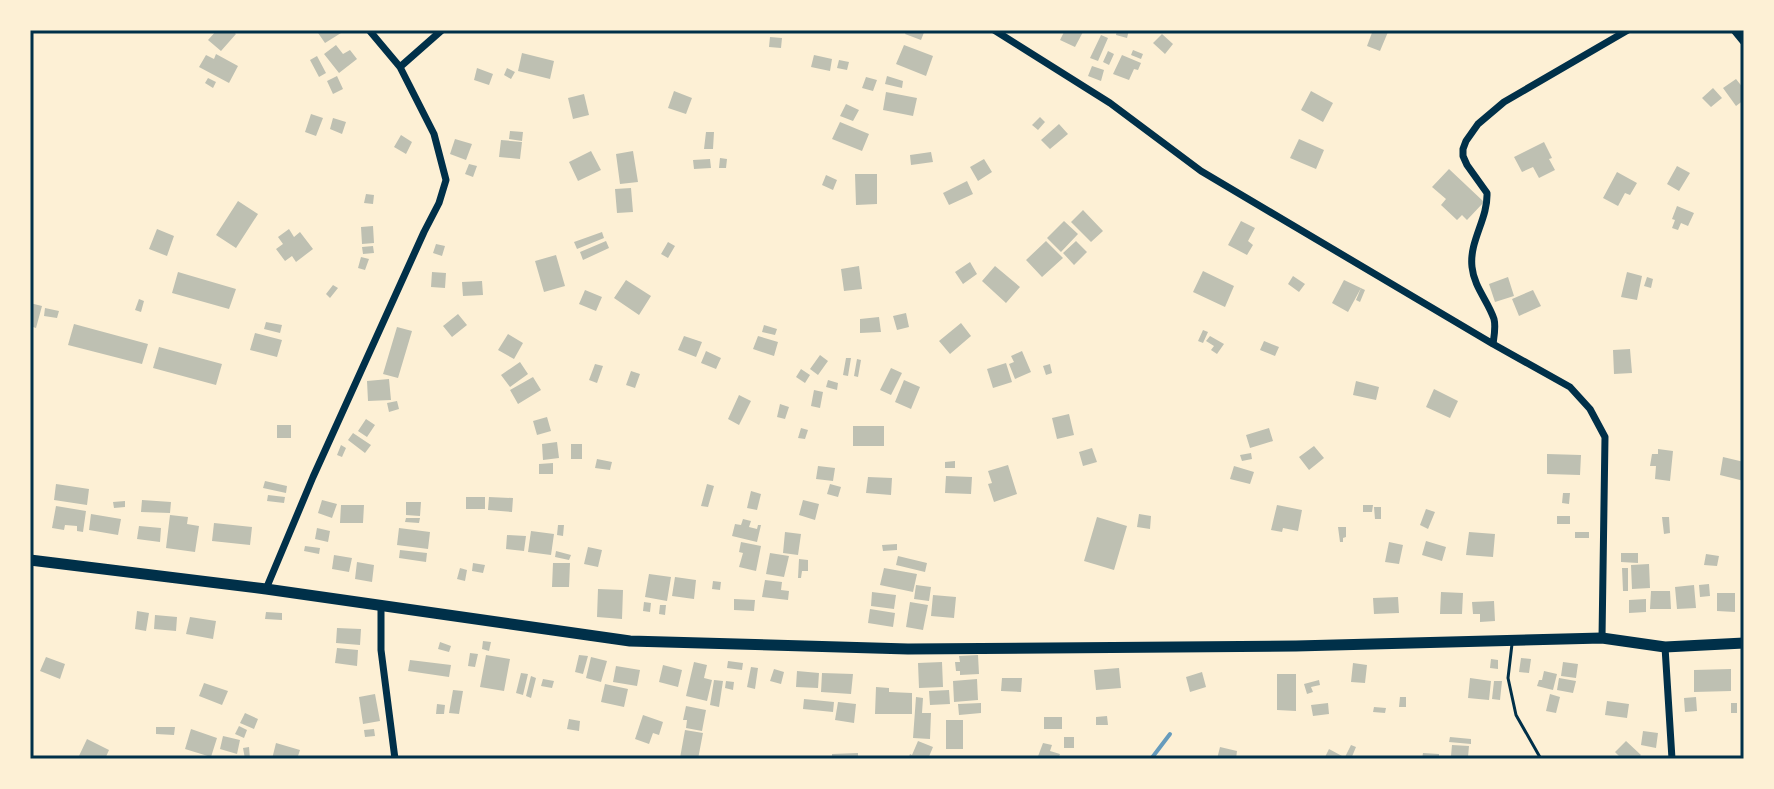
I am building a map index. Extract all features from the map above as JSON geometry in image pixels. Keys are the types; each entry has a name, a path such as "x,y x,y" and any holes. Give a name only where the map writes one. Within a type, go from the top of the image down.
{"main road":[{"path":"1735,30 1744,41"},
{"path":"30,560 266,589 630,641 908,649 1296,646 1602,638 1665,647 1744,643"}],"street":[{"path":"266,589 313,477 439,203 446,180 434,134 400,67 369,30"},
{"path":"400,67 442,30"},
{"path":"994,30 1110,103 1201,171 1570,387 1590,409 1605,437 1602,638"},
{"path":"1493,344 1495,321 1480,293 1472,265 1474,242 1484,214 1487,193 1463,156 1466,141 1478,124 1504,102 1628,30"},
{"path":"381,607 381,650 395,759"},
{"path":"1665,647 1672,759"}],"lane":[{"path":"1513,641 1508,678 1516,715 1541,759"}],"building":[{"path":"217,30 231,30 236,34 221,51 208,40"},
{"path":"316,30 339,30 341,33 325,43"},
{"path":"907,30 925,30 921,40 905,34"},
{"path":"1065,30 1084,30 1075,47 1060,40"},
{"path":"1117,30 1129,30 1127,38 1116,35"},
{"path":"1373,30 1388,32 1380,51 1367,46"},
{"path":"1162,34 1173,44 1165,54 1153,43"},
{"path":"1101,35 1108,38 1098,61 1090,58"},
{"path":"770,37 782,38 781,48 769,47"},
{"path":"336,45 343,54 350,50 357,59 339,73 324,54"},
{"path":"904,45 933,56 926,76 896,64"},
{"path":"1133,50 1143,54 1141,59 1131,55"},
{"path":"1108,51 1114,54 1109,65 1103,62"},
{"path":"522,53 554,61 550,79 518,71"},
{"path":"216,54 238,66 229,83 199,67 206,55 214,59"},
{"path":"814,55 832,59 830,71 811,67"},
{"path":"1122,55 1141,63 1129,80 1113,74"},
{"path":"317,56 326,73 319,77 310,60"},
{"path":"839,60 849,62 847,70 837,68"},
{"path":"1092,66 1104,70 1101,81 1088,76"},
{"path":"477,68 493,74 489,85 474,80"},
{"path":"507,68 515,72 511,79 504,75"},
{"path":"337,76 343,89 333,94 327,81"},
{"path":"887,76 903,81 902,88 885,84"},
{"path":"866,77 877,80 873,91 862,88"},
{"path":"208,78 216,82 213,88 205,83"},
{"path":"1736,79 1744,89 1744,100 1736,106 1723,88"},
{"path":"1713,88 1722,98 1711,107 1702,98"},
{"path":"674,91 692,98 686,114 668,108"},
{"path":"1311,91 1333,103 1323,122 1301,110"},
{"path":"886,92 917,98 913,116 883,110"},
{"path":"584,94 589,115 573,119 568,98"},
{"path":"846,104 859,110 853,121 840,116"},
{"path":"311,114 323,118 316,136 305,132"},
{"path":"1040,117 1045,122 1038,130 1032,125"},
{"path":"333,118 346,122 342,134 330,129"},
{"path":"840,122 869,134 862,151 832,139"},
{"path":"1059,124 1068,134 1050,149 1041,140"},
{"path":"510,131 523,132 522,141 509,139"},
{"path":"706,132 714,132 713,149 704,149"},
{"path":"401,135 412,142 406,154 394,147"},
{"path":"455,139 472,144 466,160 450,154"},
{"path":"1299,139 1324,150 1316,169 1290,158"},
{"path":"501,140 522,142 520,159 499,157"},
{"path":"1544,142 1555,170 1539,178 1533,167 1522,172 1514,157"},
{"path":"591,151 601,170 578,181 569,162"},
{"path":"633,151 638,182 620,184 616,154"},
{"path":"931,152 933,162 911,165 910,155"},
{"path":"720,158 727,159 726,168 719,168"},
{"path":"710,159 711,168 694,169 693,160"},
{"path":"984,159 992,172 978,181 970,167"},
{"path":"469,164 477,166 473,177 465,174"},
{"path":"1677,166 1690,173 1679,191 1667,184"},
{"path":"1449,169 1484,202 1467,220 1462,215 1457,220 1441,205 1446,199 1432,187"},
{"path":"1617,172 1637,183 1630,195 1625,193 1618,206 1603,198"},
{"path":"855,174 877,174 877,204 856,205"},
{"path":"826,175 837,180 833,190 822,185"},
{"path":"967,181 973,194 949,205 943,193"},
{"path":"631,188 633,212 617,213 615,189"},
{"path":"366,194 374,195 373,204 364,203"},
{"path":"238,201 258,214 236,248 216,235"},
{"path":"1677,206 1694,213 1688,226 1681,223 1678,230 1672,228"},
{"path":"1083,210 1103,231 1091,242 1071,222"},
{"path":"1064,221 1078,234 1061,252 1047,238"},
{"path":"1241,221 1255,228 1248,241 1253,245 1247,255 1228,245"},
{"path":"373,226 374,243 362,244 361,227"},
{"path":"157,229 174,236 167,256 149,249"},
{"path":"289,229 294,237 300,232 313,249 296,262 292,256 285,261 276,249 283,244 278,237"},
{"path":"602,232 604,238 577,249 574,242"},
{"path":"606,241 609,248 583,260 580,252"},
{"path":"1046,241 1063,258 1042,277 1026,260"},
{"path":"1076,241 1087,252 1074,265 1063,253"},
{"path":"668,242 675,246 668,258 661,254"},
{"path":"436,244 445,246 442,256 433,253"},
{"path":"373,246 374,253 363,254 362,247"},
{"path":"556,255 565,286 544,292 535,261"},
{"path":"361,257 369,259 365,270 358,268"},
{"path":"970,262 977,274 963,284 955,272"},
{"path":"859,266 862,289 844,291 841,269"},
{"path":"995,266 1020,287 1006,303 982,281"},
{"path":"1203,271 1234,286 1225,307 1193,292"},
{"path":"178,272 236,289 229,309 172,293"},
{"path":"432,272 446,273 445,288 431,287"},
{"path":"1627,272 1642,276 1637,300 1621,297"},
{"path":"1293,276 1305,284 1299,292 1288,284"},
{"path":"1508,277 1514,296 1495,302 1489,284"},
{"path":"1647,277 1653,279 1651,288 1644,286"},
{"path":"626,280 651,296 639,315 614,298"},
{"path":"1344,280 1361,288 1348,312 1332,303"},
{"path":"482,281 483,295 463,296 462,282"},
{"path":"333,285 338,288 330,298 326,294"},
{"path":"1361,288 1365,290 1360,302 1356,300"},
{"path":"585,290 602,297 596,311 579,304"},
{"path":"1533,290 1541,306 1519,316 1512,299"},
{"path":"139,299 144,301 141,312 135,310"},
{"path":"30,303 42,306 36,328 30,326"},
{"path":"45,308 59,311 57,318 44,316"},
{"path":"906,313 909,327 897,330 893,316"},
{"path":"458,314 467,325 452,337 443,326"},
{"path":"879,317 881,332 860,333 860,319"},
{"path":"266,322 282,325 280,333 264,329"},
{"path":"961,323 971,336 950,354 939,341"},
{"path":"74,324 148,344 142,364 68,345"},
{"path":"764,325 777,329 775,335 762,332"},
{"path":"397,327 412,331 398,378 383,374"},
{"path":"1203,330 1208,332 1203,343 1198,341"},
{"path":"255,333 282,340 277,357 250,350"},
{"path":"508,334 523,343 514,359 498,350"},
{"path":"684,336 702,342 696,357 678,350"},
{"path":"758,336 778,342 774,356 753,349"},
{"path":"1210,336 1224,344 1217,354 1211,350 1214,346 1206,341"},
{"path":"1264,341 1279,347 1275,356 1260,350"},
{"path":"159,347 222,364 216,385 153,368"},
{"path":"1630,349 1632,373 1614,374 1613,350"},
{"path":"706,351 721,358 716,369 701,363"},
{"path":"1022,351 1031,372 1015,379 1009,364 1014,362 1011,356"},
{"path":"820,355 828,361 818,375 810,369"},
{"path":"846,358 851,358 848,376 843,375"},
{"path":"857,359 861,360 858,377 854,376"},
{"path":"520,362 528,374 510,387 501,375"},
{"path":"1006,363 1012,382 993,388 987,369"},
{"path":"595,364 603,366 597,383 589,380"},
{"path":"1050,364 1052,373 1046,375 1043,366"},
{"path":"891,368 902,373 891,395 880,390"},
{"path":"801,369 810,375 805,383 796,377"},
{"path":"631,371 640,374 635,388 626,385"},
{"path":"533,377 541,390 518,404 510,390"},
{"path":"389,379 391,400 368,401 367,381"},
{"path":"828,380 838,383 837,390 826,387"},
{"path":"904,380 920,387 911,409 895,402"},
{"path":"1356,381 1379,387 1376,400 1353,395"},
{"path":"1434,389 1458,401 1450,418 1426,407"},
{"path":"814,390 823,392 820,408 811,406"},
{"path":"739,395 751,401 739,425 728,419"},
{"path":"397,401 399,409 389,412 387,403"},
{"path":"780,404 789,407 785,419 777,417"},
{"path":"1069,414 1074,435 1057,439 1052,418"},
{"path":"547,417 551,431 537,435 533,421"},
{"path":"366,419 375,425 367,437 358,431"},
{"path":"277,425 291,425 291,438 277,438"},
{"path":"853,426 884,426 884,446 853,446"},
{"path":"801,428 808,430 805,439 798,438"},
{"path":"1269,428 1273,441 1250,448 1246,435"},
{"path":"353,433 371,445 365,453 348,440"},
{"path":"557,442 559,458 543,460 542,444"},
{"path":"571,444 582,444 582,459 571,459"},
{"path":"341,445 346,448 342,457 337,455"},
{"path":"1314,446 1324,458 1309,470 1299,457"},
{"path":"1092,448 1097,462 1083,466 1079,452"},
{"path":"1658,449 1673,451 1670,481 1655,479 1656,466 1650,466 1652,454 1658,454"},
{"path":"1251,453 1252,459 1242,461 1240,455"},
{"path":"1547,454 1581,455 1580,475 1547,474"},
{"path":"1723,457 1744,462 1744,481 1720,475"},
{"path":"597,459 612,462 610,470 595,468"},
{"path":"955,461 955,468 945,468 945,462"},
{"path":"553,463 553,474 539,474 539,464"},
{"path":"1008,465 1017,494 994,502 988,484 992,483 988,471"},
{"path":"818,466 835,468 833,481 816,479"},
{"path":"1234,466 1254,472 1250,484 1230,479"},
{"path":"946,476 972,477 971,494 945,493"},
{"path":"868,477 892,478 891,495 866,493"},
{"path":"265,481 287,486 286,493 263,488"},
{"path":"56,484 89,489 87,505 54,500"},
{"path":"707,484 714,486 708,507 701,506"},
{"path":"830,484 841,487 838,497 827,494"},
{"path":"751,491 761,494 757,510 747,508"},
{"path":"1563,493 1570,493 1569,504 1562,503"},
{"path":"268,495 285,497 284,503 267,501"},
{"path":"466,497 485,497 485,509 466,509"},
{"path":"489,497 513,498 512,512 488,510"},
{"path":"142,500 171,502 170,513 141,512"},
{"path":"322,500 337,504 332,518 318,513"},
{"path":"803,500 819,504 815,520 799,515"},
{"path":"125,501 125,507 114,508 113,502"},
{"path":"406,502 421,502 420,516 406,515"},
{"path":"341,505 364,505 363,523 340,523"},
{"path":"1277,505 1302,510 1298,531 1283,528 1282,532 1271,530"},
{"path":"1363,505 1373,505 1372,512 1363,512"},
{"path":"56,506 86,511 83,532 77,531 77,526 65,525 64,530 52,528"},
{"path":"1374,507 1381,507 1381,519 1375,519"},
{"path":"1426,509 1435,512 1428,529 1420,525"},
{"path":"91,514 121,519 118,535 89,530"},
{"path":"1139,514 1151,516 1150,529 1137,527"},
{"path":"170,515 188,517 187,524 199,526 195,552 166,548"},
{"path":"1557,516 1570,516 1570,524 1557,524"},
{"path":"1097,517 1127,526 1114,570 1084,561"},
{"path":"1662,517 1669,517 1670,533 1664,534"},
{"path":"406,518 420,518 419,523 405,522"},
{"path":"743,519 751,521 749,527 757,529 761,525 757,542 732,536 735,524 741,525"},
{"path":"214,523 252,527 250,545 212,541"},
{"path":"558,525 564,525 563,536 557,535"},
{"path":"139,526 161,528 160,542 137,539"},
{"path":"1338,527 1346,527 1343,542 1340,542"},
{"path":"317,528 330,531 328,542 315,539"},
{"path":"399,528 430,532 428,549 397,545"},
{"path":"531,531 554,534 551,555 528,552"},
{"path":"785,532 801,534 798,555 783,553"},
{"path":"1469,532 1495,534 1493,557 1466,555"},
{"path":"1575,532 1589,532 1589,538 1575,538"},
{"path":"507,535 526,536 524,551 506,549"},
{"path":"1426,541 1446,547 1442,561 1422,555"},
{"path":"741,542 761,546 756,571 739,567 743,553 739,552"},
{"path":"1389,542 1403,545 1399,564 1385,562"},
{"path":"897,544 897,550 883,551 882,545"},
{"path":"305,546 320,548 319,554 304,551"},
{"path":"588,547 602,550 598,567 584,564"},
{"path":"400,550 427,553 426,562 399,558"},
{"path":"556,551 571,555 569,560 555,557"},
{"path":"770,553 789,556 784,577 766,574"},
{"path":"1621,553 1638,553 1638,563 1621,562"},
{"path":"1706,554 1719,556 1717,566 1704,565"},
{"path":"334,555 352,558 349,572 332,569"},
{"path":"898,556 927,563 925,572 896,565"},
{"path":"799,559 808,560 808,571 802,571 801,578 798,578"},
{"path":"357,562 374,565 372,582 355,579"},
{"path":"473,563 485,565 483,573 472,571"},
{"path":"553,563 570,563 569,587 552,587"},
{"path":"1649,564 1650,588 1632,589 1631,565"},
{"path":"460,568 467,570 465,581 457,579"},
{"path":"884,568 917,574 913,592 880,585"},
{"path":"1622,568 1628,568 1628,591 1623,591"},
{"path":"649,574 671,577 667,601 645,597"},
{"path":"675,577 696,580 694,599 672,596"},
{"path":"765,580 782,582 781,590 789,591 788,600 762,597"},
{"path":"713,581 721,582 720,590 712,589"},
{"path":"1709,584 1710,596 1700,597 1699,585"},
{"path":"916,585 931,587 929,601 914,599"},
{"path":"1694,585 1696,608 1677,609 1675,587"},
{"path":"598,589 623,590 622,619 597,617"},
{"path":"1651,591 1670,591 1671,609 1650,609"},
{"path":"872,592 896,595 894,609 871,606"},
{"path":"1441,592 1463,593 1462,614 1440,614"},
{"path":"1717,593 1735,593 1735,612 1717,611"},
{"path":"933,595 956,597 954,618 931,616"},
{"path":"1398,597 1399,613 1374,614 1373,598"},
{"path":"734,599 755,600 754,611 734,610"},
{"path":"1646,599 1646,612 1629,613 1629,600"},
{"path":"1494,601 1495,621 1480,622 1480,614 1473,614 1472,602"},
{"path":"644,602 651,603 650,612 643,611"},
{"path":"910,602 928,605 923,630 906,627"},
{"path":"660,605 666,605 665,615 659,614"},
{"path":"870,609 895,613 893,627 868,623"},
{"path":"137,611 149,613 146,631 135,629"},
{"path":"266,612 282,613 282,620 265,619"},
{"path":"155,615 177,617 176,631 154,629"},
{"path":"190,617 216,621 213,639 186,634"},
{"path":"337,628 361,629 360,645 336,643"},
{"path":"483,641 491,642 489,651 482,649"},
{"path":"440,642 451,646 449,652 438,649"},
{"path":"337,648 358,650 357,666 335,663"},
{"path":"470,653 478,654 475,667 468,666"},
{"path":"486,655 510,659 504,691 480,687"},
{"path":"579,655 588,656 583,674 575,672"},
{"path":"978,655 979,674 960,675 960,671 956,671 955,662 960,662 959,656"},
{"path":"46,657 65,664 60,679 40,671"},
{"path":"591,657 607,661 601,682 586,678"},
{"path":"1521,658 1531,659 1529,673 1519,672"},
{"path":"1491,659 1498,660 1498,669 1490,668"},
{"path":"410,660 451,665 449,677 408,671"},
{"path":"728,661 743,663 742,670 727,668"},
{"path":"694,662 707,665 704,678 712,680 707,701 686,696"},
{"path":"942,662 943,687 919,688 918,663"},
{"path":"1563,662 1578,664 1576,678 1561,676"},
{"path":"1353,663 1367,665 1365,683 1351,682"},
{"path":"663,665 682,670 678,687 659,682"},
{"path":"616,666 640,670 637,686 613,682"},
{"path":"751,667 758,668 755,689 747,687"},
{"path":"1119,668 1121,688 1096,690 1094,670"},
{"path":"774,669 784,672 781,684 770,681"},
{"path":"1731,669 1731,691 1694,692 1694,670"},
{"path":"797,671 819,673 818,688 796,687"},
{"path":"1544,671 1557,674 1553,690 1537,686"},
{"path":"1202,672 1206,687 1190,692 1186,677"},
{"path":"521,673 528,674 523,695 516,693"},
{"path":"822,673 853,674 851,694 821,692"},
{"path":"1277,674 1296,674 1296,711 1277,710"},
{"path":"531,676 536,678 531,698 526,696"},
{"path":"1002,678 1022,678 1021,692 1001,691"},
{"path":"1470,678 1491,681 1489,700 1468,698"},
{"path":"1559,678 1576,681 1573,693 1557,690"},
{"path":"543,679 554,681 552,688 541,686"},
{"path":"977,679 978,700 954,702 953,681"},
{"path":"714,680 723,681 719,707 710,705"},
{"path":"1319,680 1320,685 1311,687 1313,692 1307,694 1304,684"},
{"path":"726,681 734,682 733,690 725,688"},
{"path":"1494,681 1502,681 1500,700 1492,699"},
{"path":"204,683 228,691 222,705 199,696"},
{"path":"605,684 628,689 624,707 601,702"},
{"path":"876,687 889,688 889,692 912,693 912,714 875,714"},
{"path":"453,690 463,691 459,714 449,713"},
{"path":"949,690 950,704 930,705 929,691"},
{"path":"375,694 380,721 363,724 359,697"},
{"path":"1550,694 1560,697 1556,713 1546,711"},
{"path":"916,697 923,698 922,713 931,713 930,739 913,738"},
{"path":"1400,697 1406,697 1406,707 1399,707"},
{"path":"1696,697 1697,711 1685,712 1684,698"},
{"path":"804,699 834,702 833,712 803,709"},
{"path":"1607,701 1629,704 1627,718 1605,715"},
{"path":"838,702 856,704 854,723 835,720"},
{"path":"981,703 981,713 959,715 958,704"},
{"path":"1328,703 1329,714 1313,716 1311,705"},
{"path":"1731,703 1737,703 1737,713 1731,713"},
{"path":"437,704 445,705 444,714 436,714"},
{"path":"686,706 706,710 702,731 686,728 687,720 683,720"},
{"path":"1374,707 1386,708 1385,713 1373,712"},
{"path":"245,713 258,719 254,729 240,723"},
{"path":"643,715 663,722 659,735 653,733 649,744 635,739"},
{"path":"1107,716 1108,725 1096,725 1096,717"},
{"path":"1044,717 1062,717 1062,729 1044,729"},
{"path":"569,719 580,721 579,731 567,729"},
{"path":"946,720 963,720 963,749 946,749"},
{"path":"239,726 247,730 244,738 235,734"},
{"path":"156,727 175,727 174,735 156,734"},
{"path":"191,729 217,738 211,757 185,749"},
{"path":"374,729 375,736 365,737 364,730"},
{"path":"685,730 703,733 698,759 680,758"},
{"path":"1643,731 1658,733 1656,748 1641,745"},
{"path":"223,736 240,740 237,754 220,749"},
{"path":"1064,737 1074,737 1074,748 1064,748"},
{"path":"1450,737 1471,739 1471,744 1449,742"},
{"path":"87,739 109,750 105,759 78,758"},
{"path":"918,741 933,747 928,759 908,759 912,755"},
{"path":"1626,741 1641,755 1637,759 1622,759 1615,752"},
{"path":"276,743 300,750 297,759 272,759"},
{"path":"1043,743 1052,745 1050,751 1060,754 1058,759 1037,759"},
{"path":"1351,745 1356,747 1351,759 1344,759"},
{"path":"1452,745 1469,746 1468,757 1451,756"},
{"path":"249,747 250,759 245,759 243,748"},
{"path":"1220,747 1237,751 1236,759 1217,759"},
{"path":"1329,749 1342,756 1341,759 1324,759"},
{"path":"858,753 858,759 832,759 832,754"},
{"path":"1423,753 1439,754 1439,759 1422,759"}],"waterway":[{"path":"1151,759 1170,734"}]}
